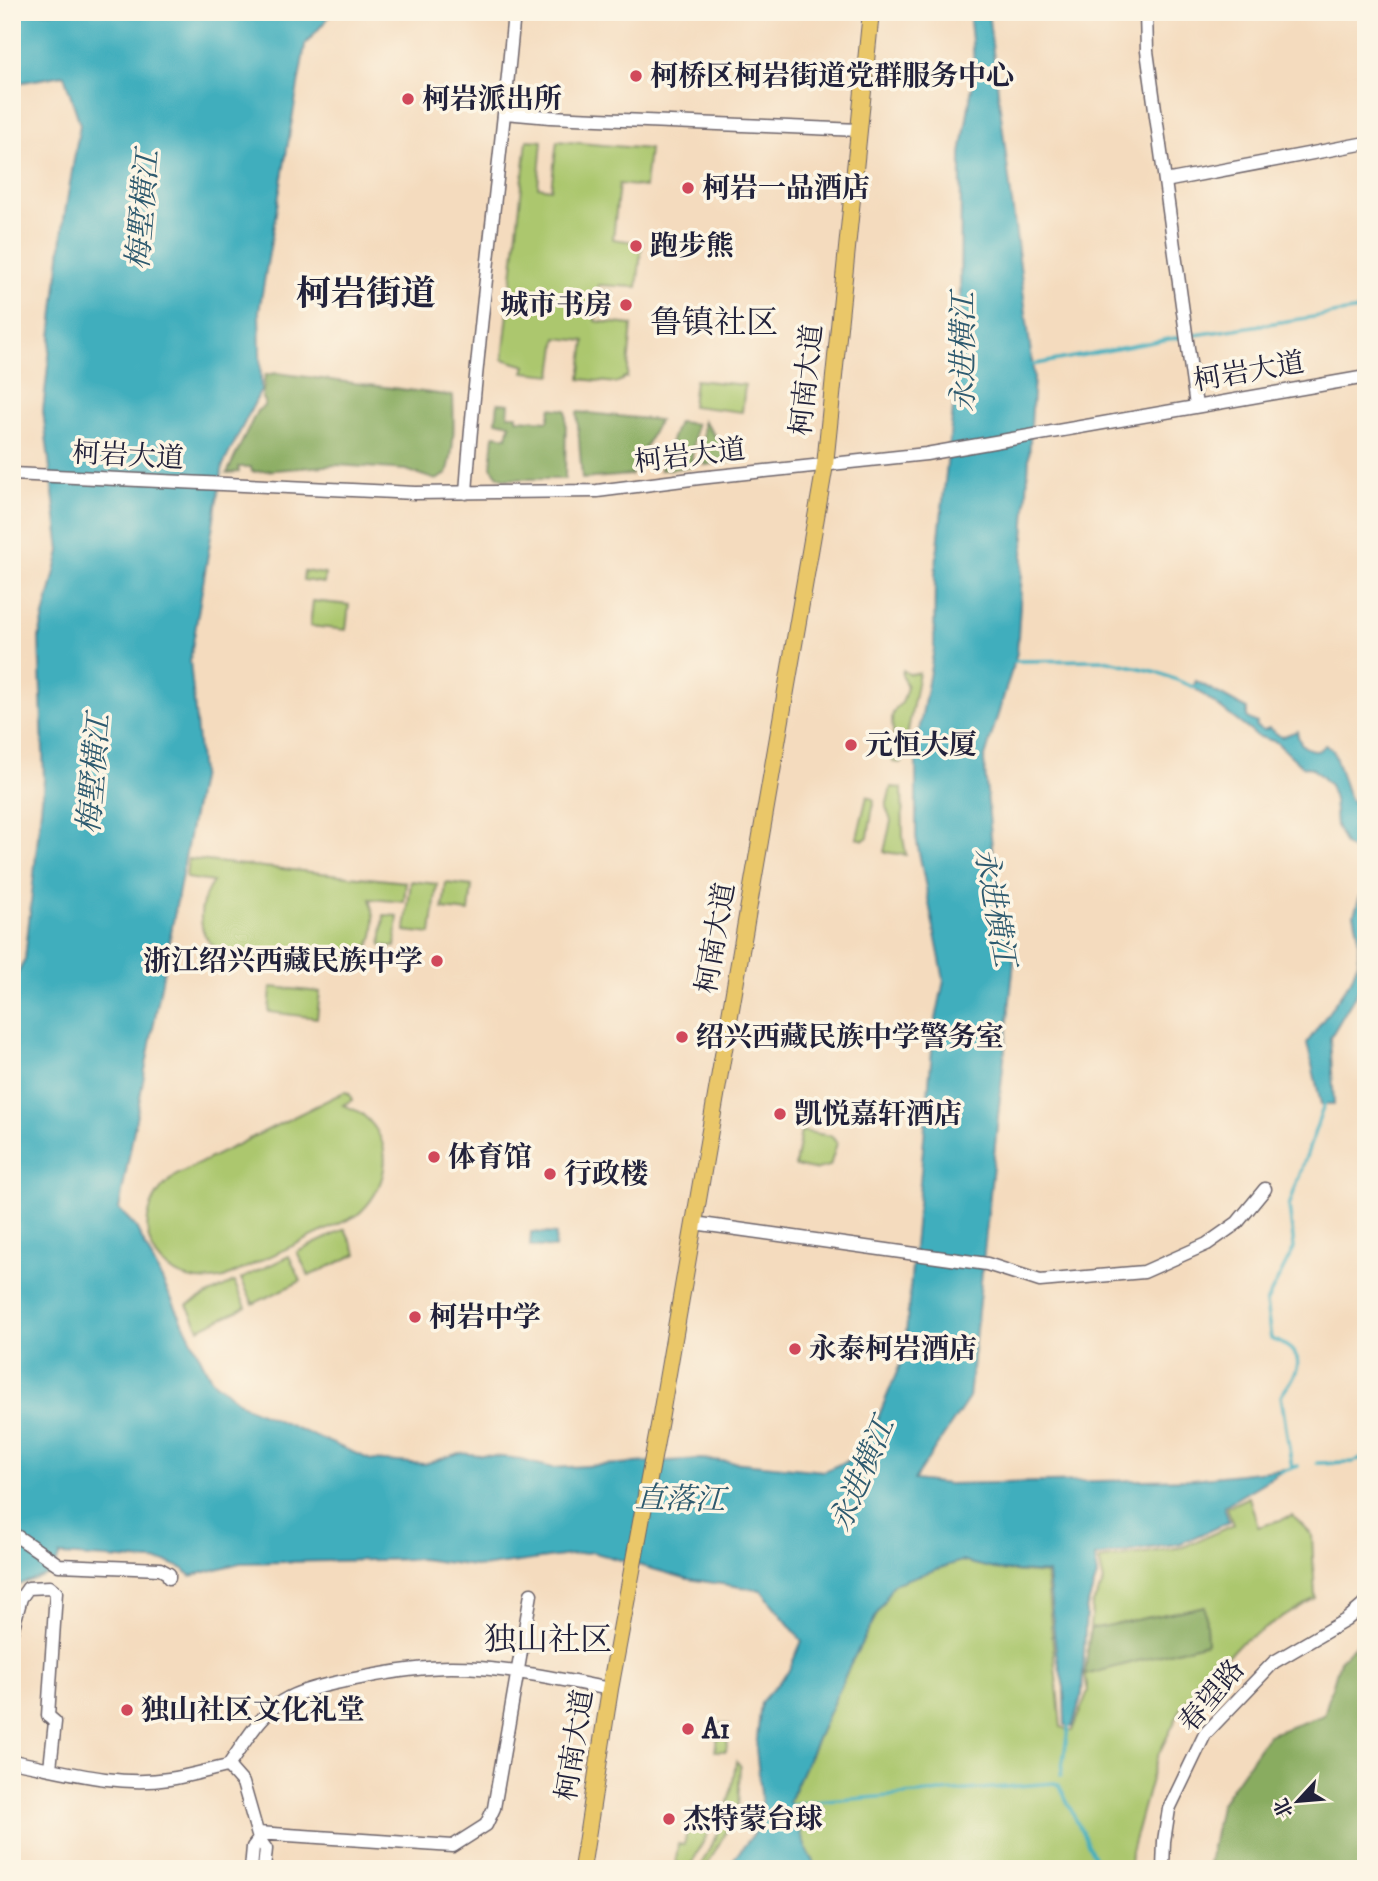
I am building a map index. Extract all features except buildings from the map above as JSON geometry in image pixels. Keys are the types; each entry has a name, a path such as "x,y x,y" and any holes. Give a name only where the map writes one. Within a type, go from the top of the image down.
{"main road":[{"name":"柯南大道","path":"582,1869 628,1585 660,1420 825,465 871,12"}],"street":[{"path":"466,493 473,389 514,12"},
{"path":"1146,12 1147,51 1196,406"},
{"path":"505,113 859,130"},
{"path":"1165,181 1366,143"},
{"name":"柯岩大道","path":"12,474 415,493 597,491 926,454 1366,377"},
{"path":"694,1223 987,1264 1040,1281 1144,1272 1207,1244 1237,1223 1265,1189"},
{"path":"12,1533 60,1565 160,1569 169,1574 169,1578"},
{"path":"12,1631 21,1598 28,1588 50,1587 56,1592 48,1716 55,1722 50,1768"},
{"path":"259,1836 453,1846 486,1825 494,1808 531,1594"},
{"name":"春望路","path":"1163,1869 1164,1841 1170,1809 1205,1734 1274,1662 1346,1620 1366,1603"},
{"path":"12,1761 90,1777 126,1780 168,1779 228,1766 272,1709 288,1698 340,1682 394,1672 450,1667 519,1672 610,1689"},
{"path":"228,1766 243,1783 259,1836 266,1849 264,1869"},
{"path":"251,1869 253,1847 259,1836"}],"green space":[{"path":"527,140 542,141 538,187 551,189 557,141 649,149 645,187 619,184 613,239 642,243 637,287 598,285 595,321 632,325 627,378 624,377 616,383 580,379 585,341 557,338 552,375 524,372 526,366 503,359"},
{"path":"603,291 613,292 611,316 600,315"},
{"path":"277,373 453,396 453,445 447,474 436,480 406,470 337,465 252,472 251,467 238,467 239,472 227,473 257,411 264,406 265,401 262,398 265,375"},
{"path":"695,380 745,385 742,412 692,406"},
{"path":"498,403 509,404 508,415 517,415 517,419 548,421 551,408 566,410 565,479 504,479 498,476 491,467 494,435 507,437 510,424 496,421"},
{"path":"577,412 659,420 631,475 582,479"},
{"path":"703,421 736,461 704,465"},
{"path":"678,422 696,424 691,467 660,470"},
{"path":"304,571 325,574 324,583 303,580"},
{"path":"313,601 349,605 346,630 310,626"},
{"path":"903,670 909,674 919,673 902,763 893,762 892,719 894,710 902,703 907,687 902,675"},
{"path":"891,787 902,788 906,855 884,852 891,821 886,807"},
{"path":"867,796 874,800 868,837 864,840 857,838"},
{"path":"188,859 406,882 404,902 370,899 374,922 371,941 360,956 338,966 233,955 217,949 204,933 201,912 213,882 186,878"},
{"path":"411,881 437,884 431,934 405,931"},
{"path":"446,883 472,886 469,912 443,909"},
{"path":"384,915 398,916 395,947 381,945"},
{"path":"271,987 320,992 317,1018 269,1012"},
{"path":"344,1092 349,1093 352,1100 343,1105 361,1113 374,1127 384,1153 381,1181 367,1206 356,1216 224,1278 199,1280 178,1275 162,1263 152,1248 147,1229 150,1210 160,1191 178,1174"},
{"path":"801,1131 831,1136 837,1143 830,1166 813,1170 795,1166"},
{"path":"345,1229 357,1254 309,1276 297,1252"},
{"path":"289,1256 301,1281 253,1304 241,1279"},
{"path":"234,1282 246,1307 199,1329 187,1305"},
{"path":"1249,1497 1258,1527 1293,1516 1312,1535 1315,1598 1239,1644 1184,1703 1157,1757 1131,1852 1130,1869 817,1869 807,1851 789,1801 851,1663 893,1584 961,1561 999,1570 1046,1574 1061,1727 1072,1731 1088,1691 1085,1675 1207,1643 1205,1607 1090,1629 1092,1605 1104,1582 1099,1560 1183,1547 1233,1525 1227,1507"},
{"path":"1205,1606 1207,1643 1085,1675 1090,1629"},
{"path":"1366,1635 1366,1869 1208,1869 1220,1805 1268,1735 1324,1715 1340,1660"},
{"path":"719,1723 730,1725 726,1751 715,1751"},
{"path":"736,1761 740,1765 738,1810 705,1869 699,1869 721,1826"},
{"path":"691,1816 711,1819 712,1825 689,1869 678,1864 676,1860 678,1844 684,1845"}],"water":[{"path":"12,12 333,12 305,45 259,311 261,390 223,465 190,661 201,773 119,1209 136,1227 211,1379 244,1406 371,1460 425,1464 459,1453 513,1458 553,1468 701,1459 824,1471 863,1454 904,1355 934,1029 944,980 916,837 916,748 934,649 935,574 960,344 961,154 975,69 969,12 988,12 1034,377 1017,653 984,760 997,902 1014,961 969,1398 914,1480 948,1484 1193,1479 1286,1469 1224,1506 1229,1522 1181,1543 1095,1557 1097,1576 1086,1610 1082,1694 1072,1727 1065,1725 1064,1687 1056,1651 1048,1573 999,1570 961,1561 893,1584 851,1663 789,1801 807,1851 817,1869 732,1869 733,1860 764,1821 756,1748 761,1702 788,1672 802,1641 761,1590 688,1579 592,1552 482,1567 421,1559 240,1563 190,1576 184,1569 167,1562 60,1555 52,1573 12,1587 12,985 25,959 44,780 39,637 60,551 43,411 64,219 80,124 64,75 12,84"},
{"path":"1196,681 1247,709 1247,718 1257,723 1256,727 1264,730 1269,728 1281,737 1297,731 1301,743 1309,749 1318,751 1325,745 1333,750 1349,798 1366,818 1366,977 1330,1038 1334,1104 1321,1104 1307,1043 1351,980 1358,962 1358,932 1354,914 1365,882 1362,865 1355,852 1345,845 1336,826 1330,785 1312,768 1302,766 1276,742 1257,736 1193,687"},
{"path":"531,1232 556,1234 555,1248 530,1246"}],"waterway":[{"path":"1031,365 1169,339 1366,309"},
{"path":"1012,661 1104,660 1157,672 1196,688"},
{"path":"1292,1468 1281,1395 1294,1377 1298,1362 1291,1350 1271,1339 1266,1303 1294,1248 1289,1206 1325,1102"},
{"name":"直落江","path":"1317,1463 1353,1462 1366,1456"},
{"name":"直落江","path":"1280,1472 1298,1466"},
{"path":"1061,1775 1069,1722"},
{"path":"789,1806 1055,1783 1059,1785 1100,1869"}],"place":[{"name":"柯桥区柯岩街道党群服务中心","path":"636,76"},
{"name":"柯岩派出所","path":"408,99"},
{"name":"柯岩一品酒店","path":"688,188"},
{"name":"跑步熊","path":"636,246"},
{"name":"城市书房","path":"626,305"},
{"name":"元恒大厦","path":"851,745"},
{"name":"浙江绍兴西藏民族中学","path":"437,961"},
{"name":"绍兴西藏民族中学警务室","path":"682,1037"},
{"name":"凯悦嘉轩酒店","path":"780,1114"},
{"name":"体育馆","path":"434,1157"},
{"name":"行政楼","path":"550,1174"},
{"name":"柯岩中学","path":"415,1317"},
{"name":"永泰柯岩酒店","path":"795,1349"},
{"name":"独山社区文化礼堂","path":"127,1710"},
{"name":"A1","path":"688,1729"},
{"name":"杰特蒙台球","path":"669,1819"}],"district":[{"name":"柯岩街道","path":"366,295"},
{"name":"鲁镇社区","path":"714,324"},
{"name":"独山社区","path":"548,1641"}],"water label":[{"name":"梅墅横江","path":"144,210"},
{"name":"永进横江","path":"964,352"},
{"name":"梅墅横江","path":"95,774"},
{"name":"永进横江","path":"994,907"},
{"name":"永进横江","path":"863,1475"}]}
